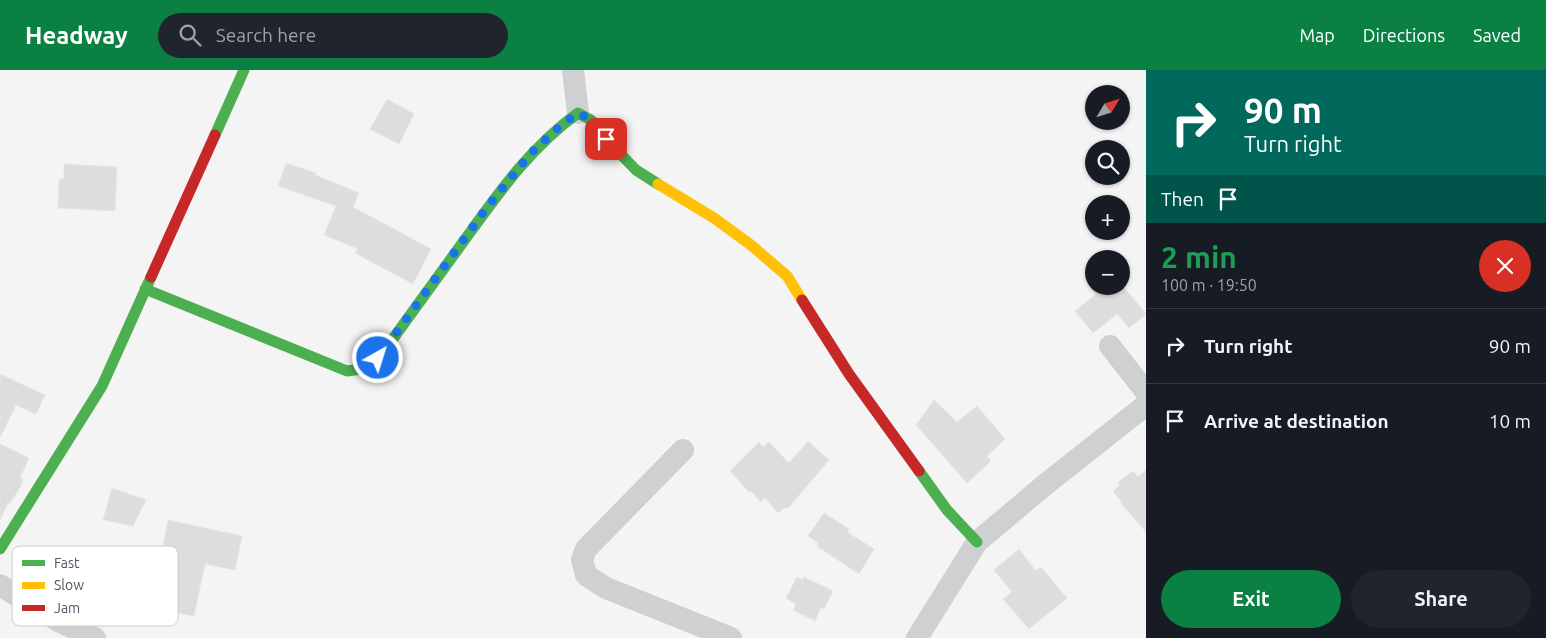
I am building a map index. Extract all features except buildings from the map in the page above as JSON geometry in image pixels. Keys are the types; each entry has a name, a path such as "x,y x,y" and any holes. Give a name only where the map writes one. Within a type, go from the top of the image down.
{"street":[{"path":"0,549 102,386 244,70"},
{"path":"573,70 578,113"},
{"path":"145,289 347,371 369,368 387,347 488,206 531,153 560,126 578,113"},
{"path":"578,113 591,120 606,139 636,170 714,218 751,245 787,276 849,374 896,442 947,510 977,542"},
{"path":"1110,346 1146,392"},
{"path":"921,637 977,542 1046,484 1146,405"},
{"path":"683,450 586,549 582,560 586,575 606,588 731,638"},
{"path":"0,585 12,592"},
{"path":"69,626 95,638"}],"traffic: fast":[{"path":"215,135 244,70"},
{"path":"145,289 347,371 369,368 387,347 491,203 517,171 545,140 578,113 591,120 606,139 636,170 658,184"},
{"path":"0,549 102,386 151,277"},
{"path":"919,471 947,510 977,542"}],"traffic: slow":[{"path":"658,184 714,218 751,245 787,276 802,300"}],"traffic: jam":[{"path":"151,277 215,135"},
{"path":"802,300 849,374 919,471"}],"route":[{"path":"378,358 488,206 531,153 560,126 578,113 591,120 606,139"}]}
